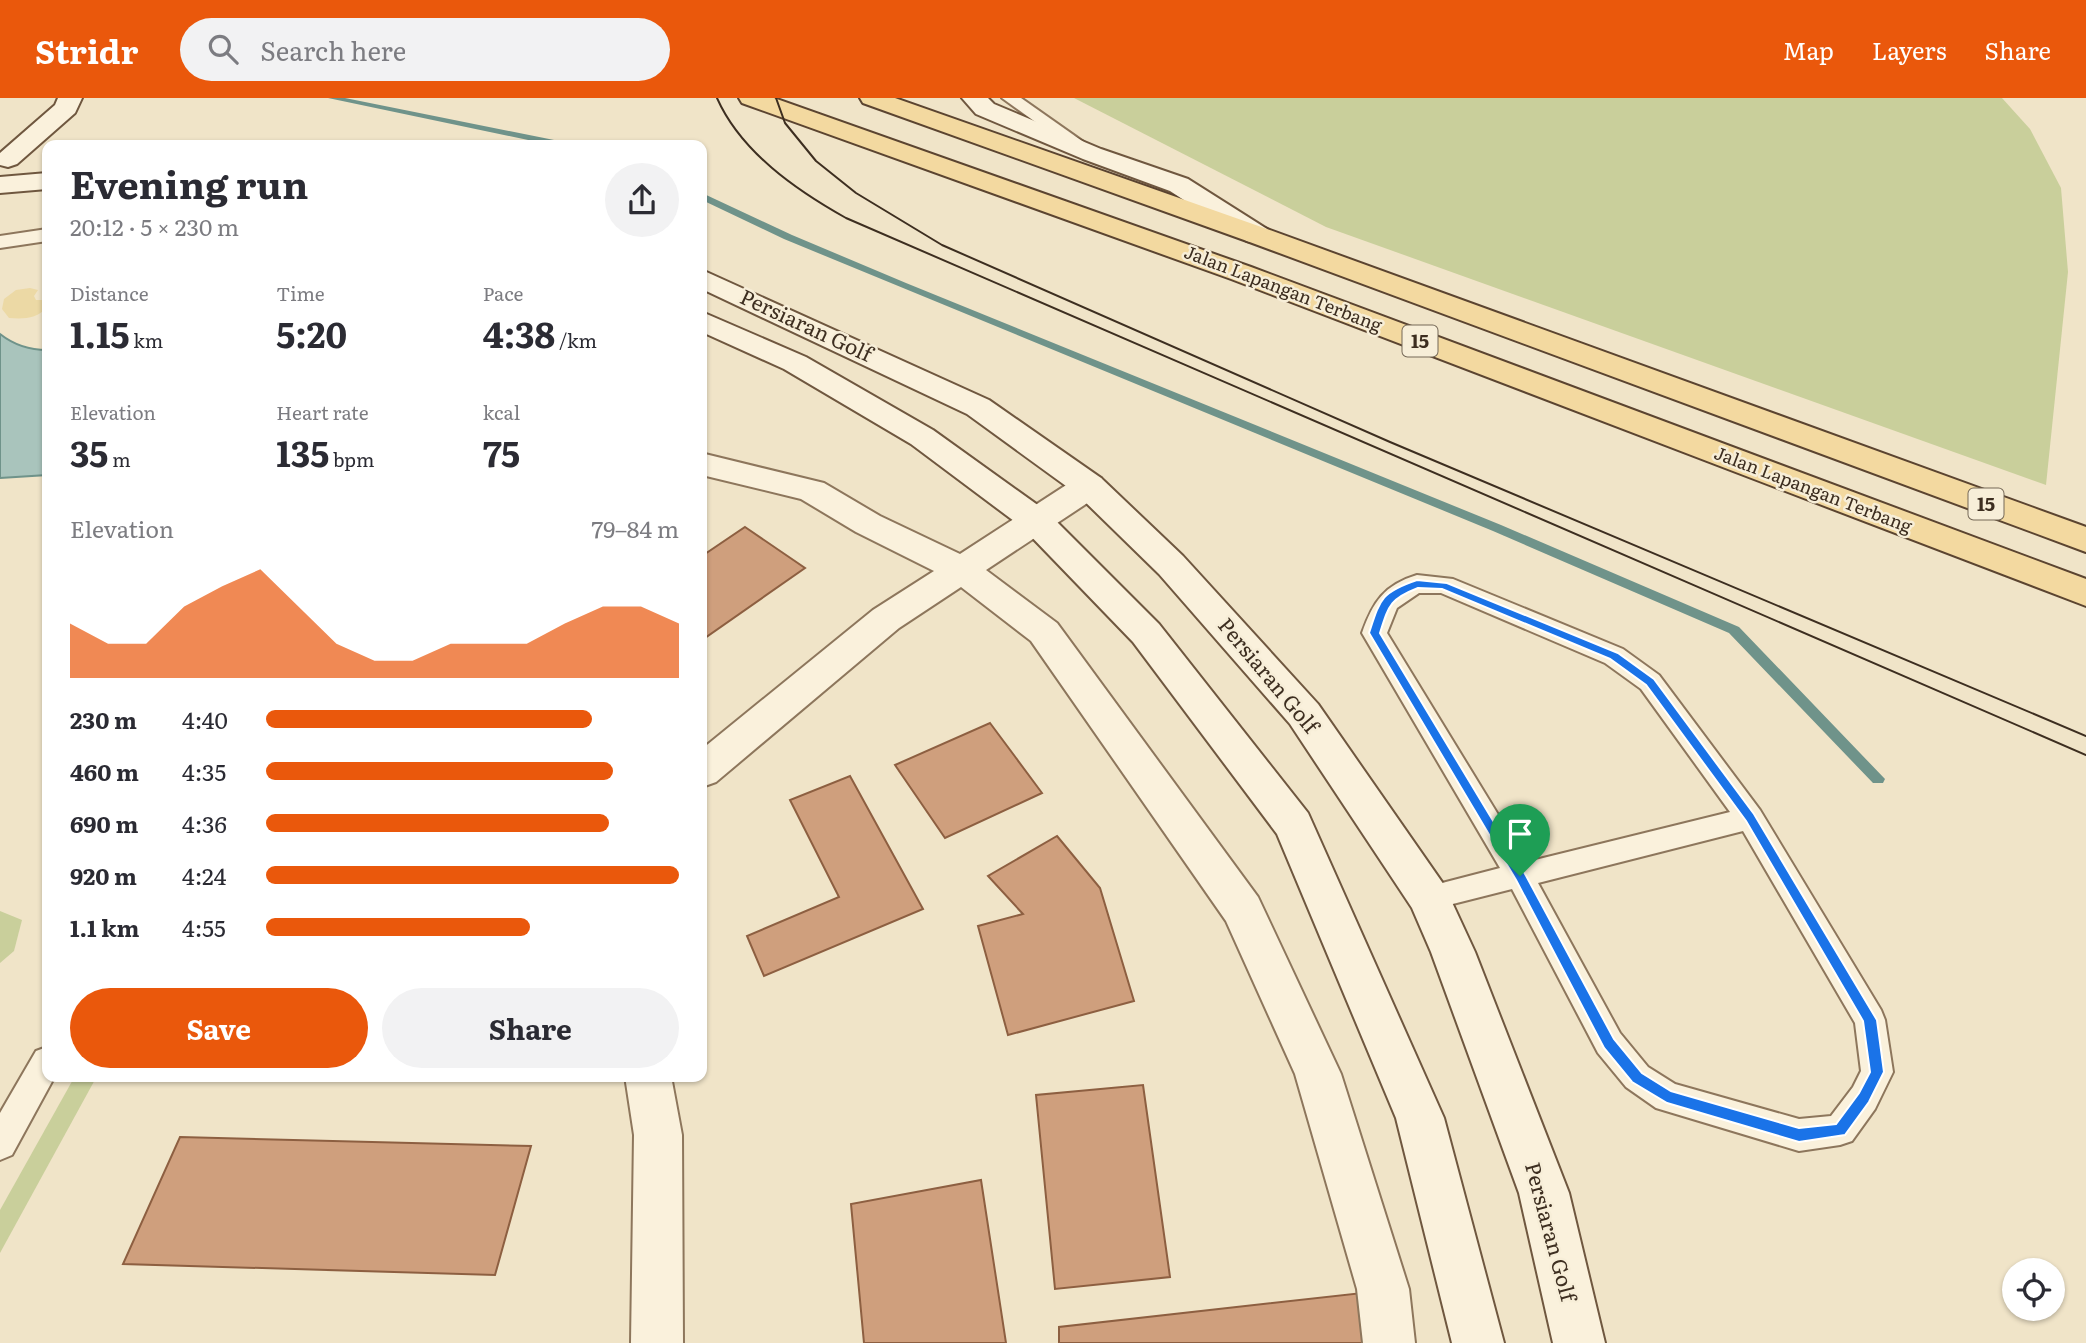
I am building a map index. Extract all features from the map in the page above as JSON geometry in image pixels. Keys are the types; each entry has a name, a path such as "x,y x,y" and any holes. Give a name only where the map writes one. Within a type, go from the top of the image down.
{"main road":[{"name":"Jalan Lapangan Terbang","path":"751,98 1241,273 2086,593"},
{"name":"Jalan Lapangan Terbang","path":"872,98 1257,235 2086,540"}],"street":[{"path":"4,159 66,108 70,98"},
{"path":"974,98 985,108 1093,154 1179,186 1257,235"},
{"path":"4,159 42,156"},
{"path":"0,185 42,181"},
{"name":"Persiaran Golf","path":"707,280 978,407 1089,486 1171,565 1304,714 1429,898 1453,952 1544,1193 1579,1343"},
{"name":"Persiaran Golf","path":"707,323 795,363 922,437 1034,519 1146,633 1294,825 1420,1118 1478,1343"},
{"path":"707,465 812,491 868,524 962,570 1044,632 1243,910 1318,1074 1383,1289 1389,1343"},
{"path":"707,767 886,619 1034,519 1089,486"},
{"path":"649,1082 658,1135 657,1343"}],"lane":[{"path":"1010,98 1093,154"},
{"path":"0,243 42,236"},
{"path":"1417,584 1444,586 1614,656 1650,682 1750,818 1870,1020 1877,1072 1864,1098 1840,1130 1799,1135 1667,1097 1637,1077 1609,1043 1520,876 1374,633 1385,602 1396,592 1417,584"},
{"path":"1429,898 1750,818"},
{"path":"0,1144 42,1070"}],"green space":[{"path":"1074,98 2002,98 2030,129 2061,188 2068,272 2046,485 1326,227"},
{"path":"0,911 22,920 14,951 0,963"},
{"path":"72,1082 94,1082 0,1253 0,1210"}],"sand":[{"path":"16,290 38,290 34,296 36,300 42,300 42,311 30,317 9,318 2,309 4,299"}],"water":[{"path":"0,334 22,346 42,350 42,475 0,478"}],"building":[{"path":"745,527 805,568 707,637 707,553"},
{"path":"990,723 1042,793 945,838 895,765"},
{"path":"850,776 923,909 764,976 747,936 839,897 790,800"},
{"path":"1057,836 1100,888 1134,1001 1008,1035 978,926 1023,914 988,876"},
{"path":"1143,1085 1170,1277 1055,1289 1036,1095"},
{"path":"180,1137 531,1146 495,1275 123,1264"},
{"path":"981,1180 1006,1343 864,1343 851,1204"},
{"path":"1362,1293 1367,1343 1059,1343 1059,1327"}],"waterway":[{"path":"332,98 539,140"},
{"path":"707,198 788,237 902,285 1497,528 1734,630 1878,779"}],"tram line":[{"path":"717,98 740,136 772,168 808,195 846,218 2086,755"},
{"path":"776,98 785,123 816,161 856,193 942,245 1390,442 2086,736"}],"route":[{"path":"1417,584 1444,586 1614,656 1650,682 1750,818 1870,1020 1877,1072 1864,1098 1840,1130 1799,1135 1667,1097 1637,1077 1609,1043 1520,876 1374,633 1385,602 1396,592 1417,584"}]}
